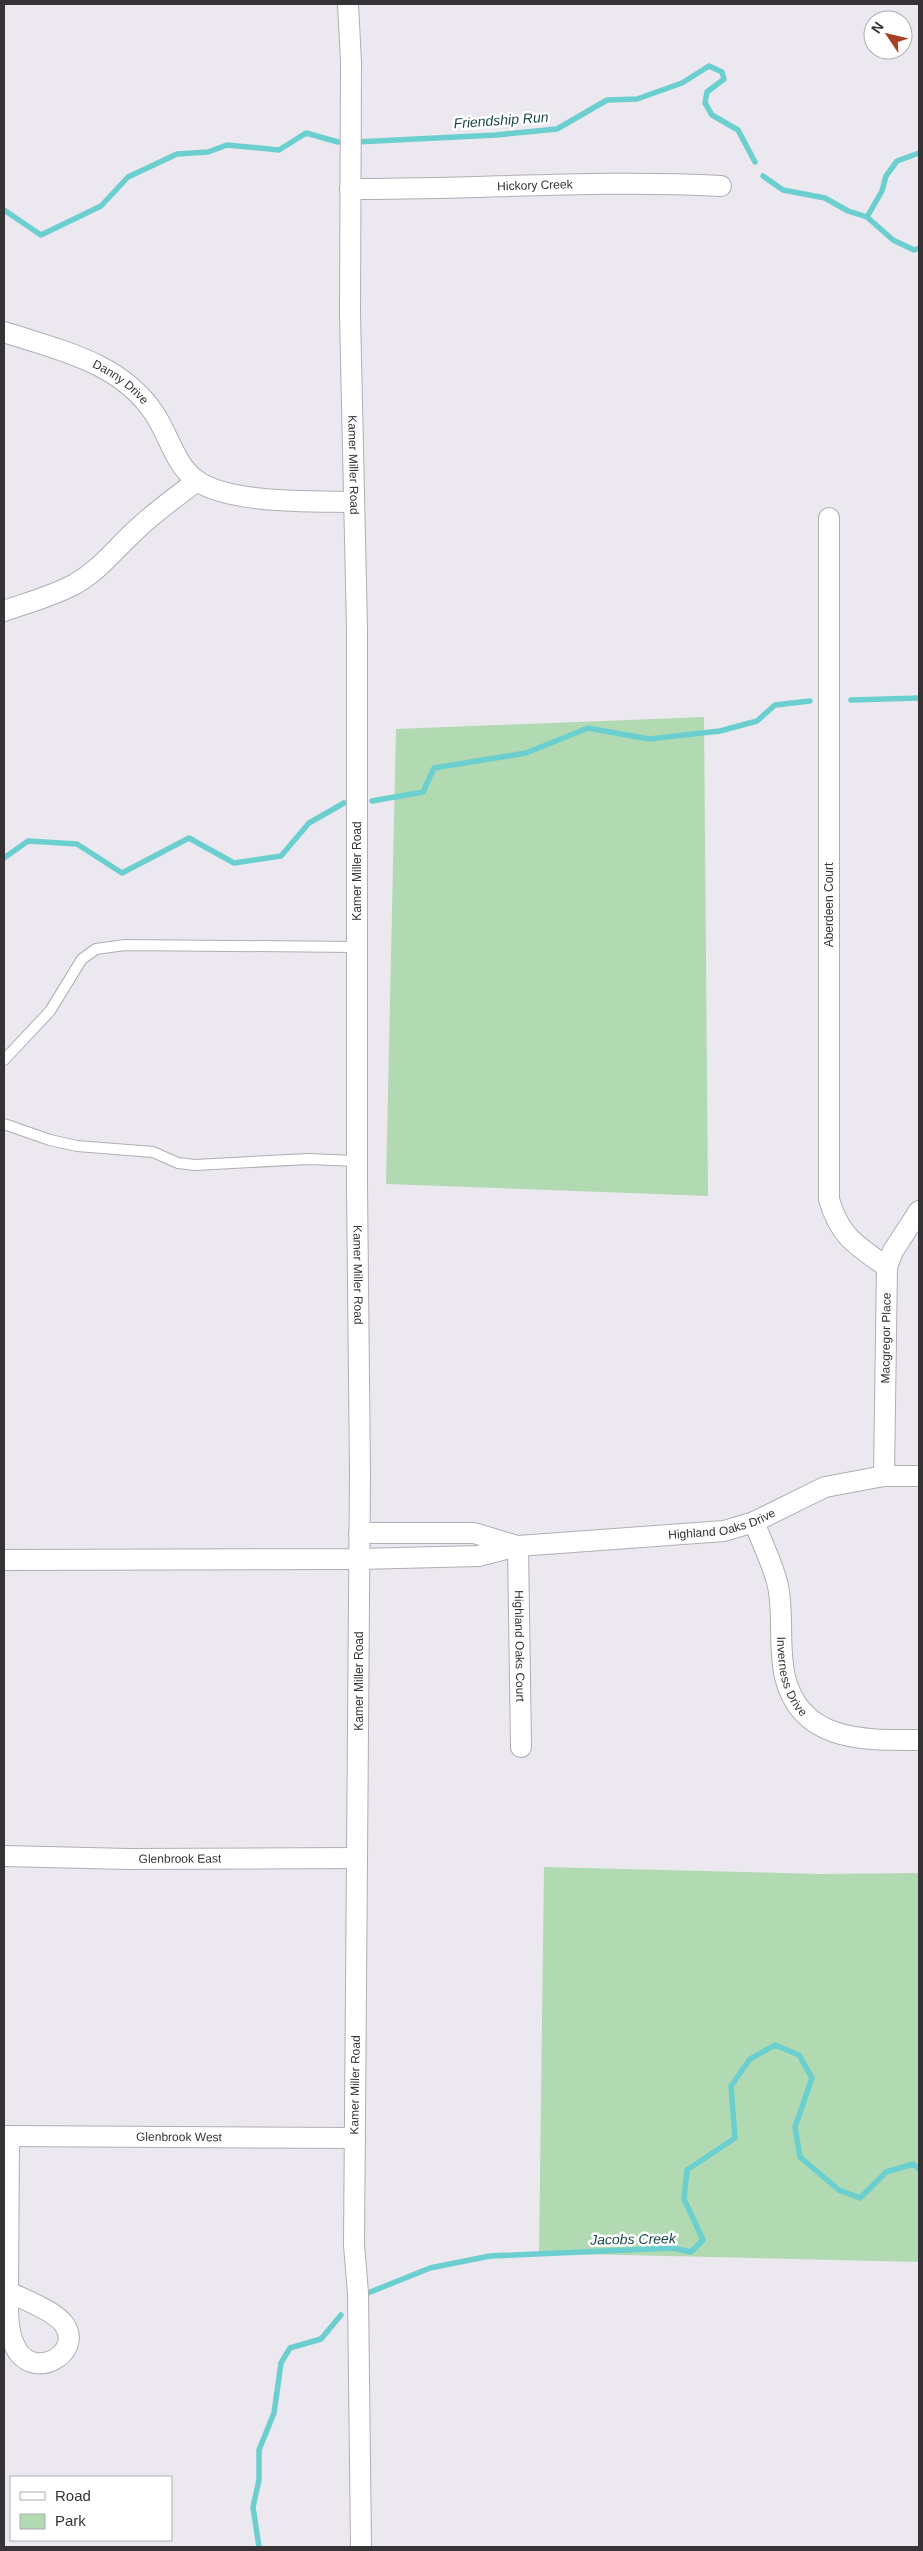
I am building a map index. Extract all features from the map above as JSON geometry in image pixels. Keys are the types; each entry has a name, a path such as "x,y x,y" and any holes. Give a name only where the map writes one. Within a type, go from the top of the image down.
{"street":[{"name":"Kamer Miller Road","path":"348,4 357,629 359,1559 354,2245 358,2293 361,2547"},
{"name":"Hickory Creek","path":"350,189 419,189 565,184 721,186"},
{"name":"Danny Drive","path":"4,332 73,355 107,369 122,379 148,404 184,470 197,481 222,491 251,497 354,502"},
{"path":"4,611 52,595 93,572 110,558 142,525 197,481"},
{"name":"Aberdeen Court","path":"829,518 829,1199 834,1218 843,1233 886,1267"},
{"name":"Macgregor Place","path":"884,1476 886,1267 893,1251 919,1211"},
{"name":"Highland Oaks Drive","path":"4,1560 359,1559 478,1556 518,1546 724,1531 754,1522 825,1487 884,1476 919,1476"},
{"name":"Inverness Drive","path":"754,1522 778,1585 783,1621 785,1677 801,1709 813,1721 842,1736 877,1740 919,1740"},
{"name":"Highland Oaks Drive","path":"359,1533 474,1534 518,1546"},
{"name":"Highland Oaks Court","path":"518,1546 521,1747"},
{"name":"Glenbrook East","path":"4,1856 357,1858"},
{"path":"6,2136 8,2291"},
{"name":"Glenbrook West","path":"6,2136 355,2138"}],"lane":[{"path":"4,1060 50,1011 69,977 82,959 96,949 125,945 357,947"},
{"path":"4,1124 50,1140 77,1146 153,1152 178,1163 196,1165 308,1160 357,1161"}],"green space":[{"path":"704,717 708,1196 386,1184 396,729"},
{"path":"544,1867 821,1874 919,1873 919,2262 539,2253"}],"waterway":[{"name":"Friendship Run","path":"356,142 496,135 557,129 607,100 637,99 682,83 709,66 722,72 724,79 707,92 705,103 712,115 738,130 755,162"},
{"name":"Friendship Run","path":"4,210 41,235 101,206 128,177 177,154 208,152 227,145 279,150 306,133 338,142"},
{"path":"867,217 882,191 886,176 897,161 919,153"},
{"name":"Friendship Run","path":"763,176 783,190 825,198 848,211 867,217 893,240 914,250 919,248"},
{"path":"851,700 919,698"},
{"path":"372,801 423,792 434,768 526,753 588,728 649,739 720,731 757,721 775,705 810,701"},
{"path":"4,858 28,841 77,844 122,873 189,838 234,863 281,856 309,823 344,803"},
{"name":"Jacobs Creek","path":"368,2293 430,2268 490,2256 673,2248 691,2252 703,2240 684,2199 687,2170 735,2138 731,2086 750,2059 775,2045 799,2055 812,2078 795,2127 800,2157 839,2190 860,2198 886,2172 913,2164 919,2169"},
{"name":"Jacobs Creek","path":"259,2547 253,2507 259,2480 259,2450 274,2413 281,2363 290,2348 321,2339 341,2315"}]}
